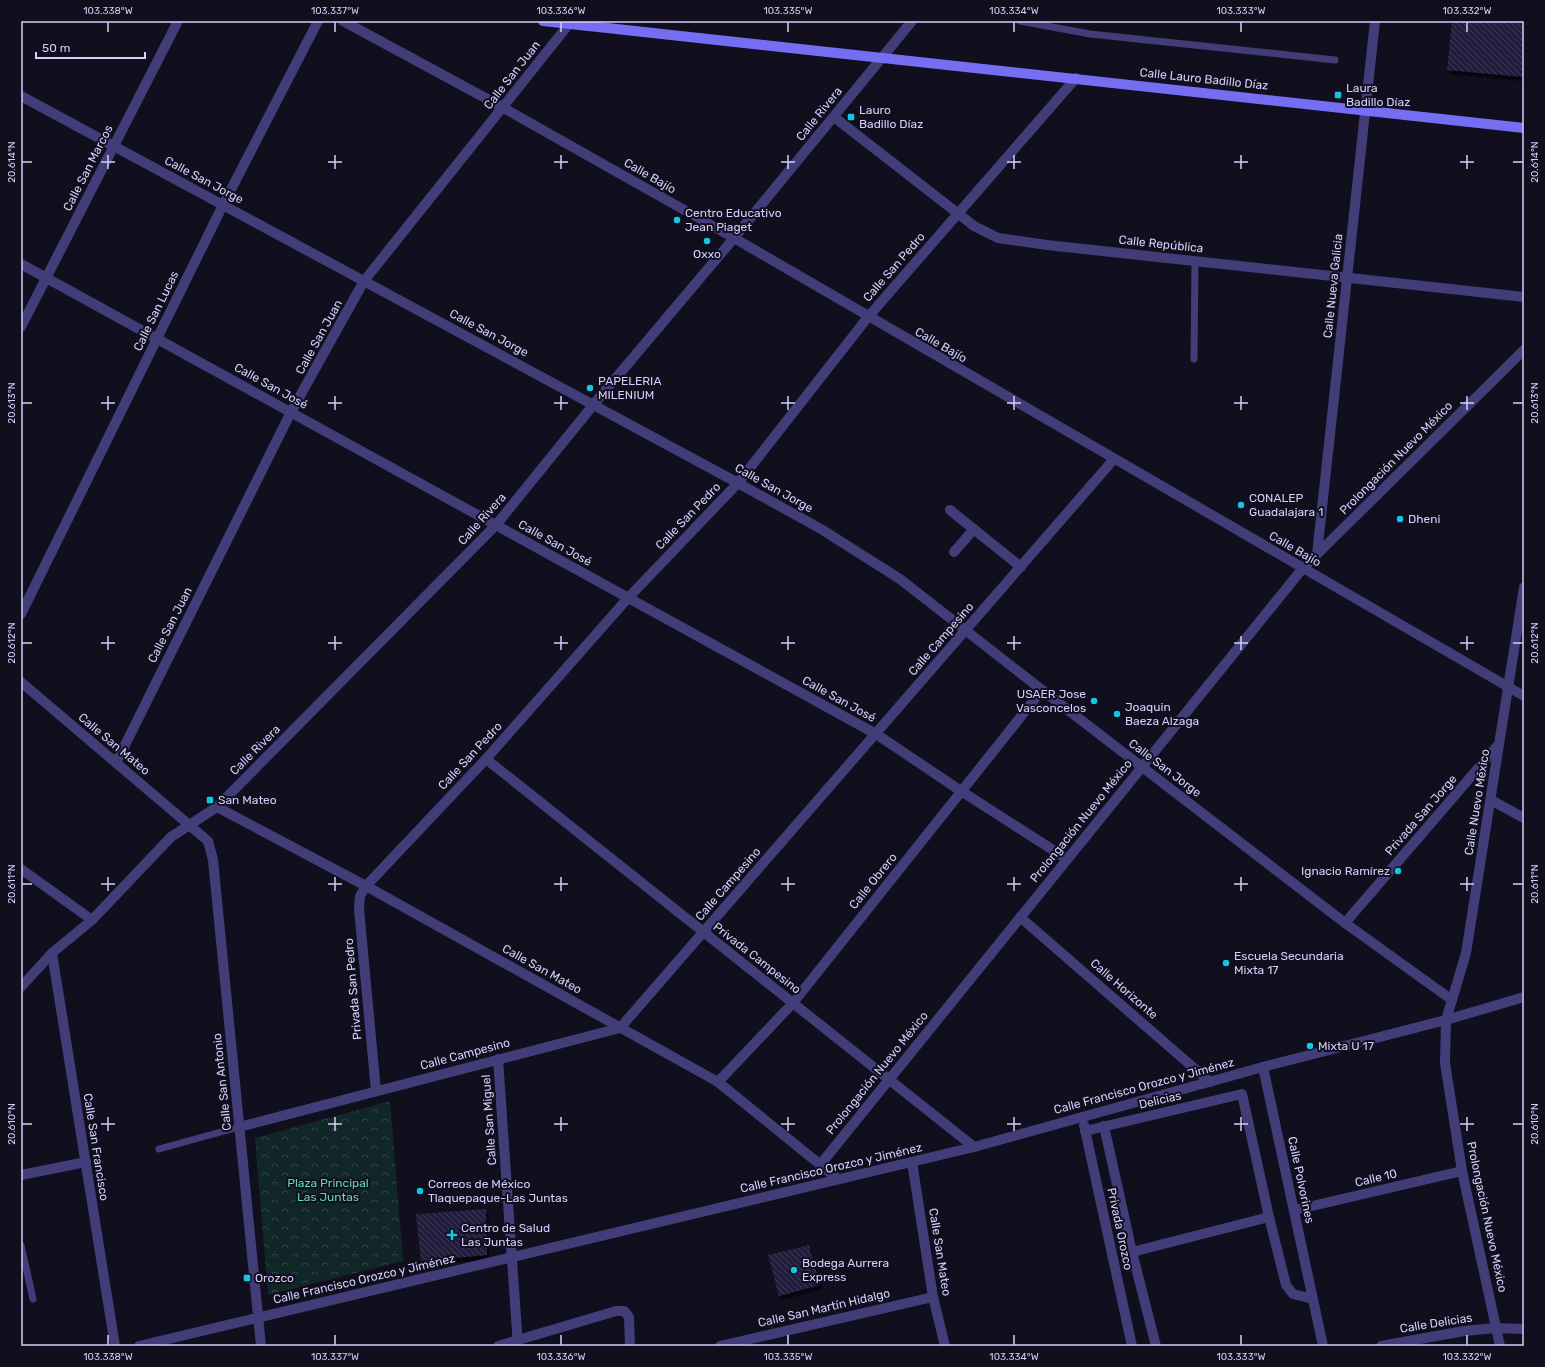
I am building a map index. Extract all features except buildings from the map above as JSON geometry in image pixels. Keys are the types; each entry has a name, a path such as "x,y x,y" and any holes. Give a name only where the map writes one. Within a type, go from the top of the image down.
{"street":[{"name":"Calle San Marcos","path":"21,326 178,21"},
{"name":"Calle San Lucas","path":"21,614 224,205 318,21"},
{"name":"Calle Bajío","path":"343,21 502,107 734,238 1524,696"},
{"name":"Calle Lauro Badillo Díaz","path":"543,21 1524,128"},
{"name":"Calle Rivera","path":"21,987 52,953 92,920 171,837 217,807 496,525 594,404 734,238 912,21"},
{"name":"Calle Nueva Galicia","path":"1317,554 1375,21"},
{"name":"Calle San Juan","path":"116,763 291,412 364,281 569,24"},
{"name":"Calle San Pedro","path":"366,886 486,759 628,598 738,483 868,317 1076,78"},
{"name":"Calle San Jorge","path":"21,96 594,404 821,529 900,579 1345,923 1452,1000"},
{"name":"Calle República","path":"834,117 974,226 998,238 1047,245 1524,297"},
{"name":"Calle San José","path":"21,264 876,734 961,792 1067,859"},
{"name":"Prolongación Nuevo México","path":"820,1164 1303,568 1524,350"},
{"name":"Calle Campesino","path":"239,1126 620,1028 1114,459"},
{"path":"950,510 1021,567"},
{"path":"954,552 974,529"},
{"name":"Calle Nuevo México","path":"1446,1020 1466,953 1524,587"},
{"name":"Calle San Mateo","path":"21,682 189,825"},
{"name":"Calle Obrero","path":"718,1082 793,1003 1042,690"},
{"name":"Privada San Jorge","path":"1345,923 1500,743"},
{"name":"Privada Campesino","path":"486,759 974,1147"},
{"path":"1491,800 1524,818"},
{"name":"Calle San Mateo","path":"217,807 366,886 718,1082 838,1179"},
{"name":"Calle San Antonio","path":"189,825 208,841 213,860 261,1346"},
{"path":"21,869 92,920"},
{"name":"Privada San Pedro","path":"366,886 360,896 359,909 376,1091"},
{"name":"Calle Horizonte","path":"1020,916 1210,1082"},
{"name":"Calle San Francisco","path":"52,953 115,1346"},
{"name":"Calle Francisco Orozco y Jiménez","path":"139,1346 974,1147 1263,1067 1446,1020 1524,997"},
{"name":"Prolongación Nuevo México","path":"1446,1020 1445,1063 1462,1171 1500,1346"},
{"name":"Calle San Miguel","path":"498,1059 518,1343"},
{"name":"Calle Polvorines","path":"1263,1067 1295,1210 1323,1346"},
{"name":"Delicias","path":"1085,1131 1242,1094 1269,1217"},
{"name":"Privada Orozco","path":"1082,1117 1132,1346"},
{"name":"Privada Orozco","path":"1104,1126 1132,1252 1156,1346"},
{"path":"21,1175 86,1162"},
{"name":"Calle San Mateo","path":"912,1162 933,1297 945,1346"},
{"name":"Calle 10","path":"1295,1210 1462,1171"},
{"path":"1132,1252 1269,1217 1286,1285 1294,1294 1313,1299"},
{"name":"Calle San Martín Hidalgo","path":"720,1346 933,1297"},
{"path":"498,1346 518,1343 616,1310 624,1311 629,1317 630,1346"},
{"name":"Calle Delicias","path":"1381,1346 1464,1331 1496,1328 1524,1329"},
{"path":"763,1336 765,1346"}],"lane":[{"path":"1020,21 1090,34 1335,60"},
{"path":"1194,261 1194,359"},
{"path":"159,1149 239,1126"},
{"path":"21,1245 33,1300"}],"green space":[{"name":"Plaza Principal Las Juntas","path":"390,1101 403,1261 268,1295 255,1138"}],"place":[{"name":"Laura Badillo Díaz","path":"1338,95"},
{"name":"Lauro Badillo Díaz","path":"851,117"},
{"name":"Centro Educativo Jean Piaget","path":"677,220"},
{"name":"Oxxo","path":"707,241"},
{"name":"PAPELERIA MILENIUM","path":"590,388"},
{"name":"CONALEP Guadalajara 1","path":"1241,505"},
{"name":"Dheni","path":"1400,519"},
{"name":"USAER Jose Vasconcelos","path":"1094,701"},
{"name":"Joaquin Baeza Alzaga","path":"1117,714"},
{"name":"San Mateo","path":"210,800"},
{"name":"Ignacio Ramírez","path":"1398,871"},
{"name":"Escuela Secundaria Mixta 17","path":"1226,963"},
{"name":"Mixta U 17","path":"1310,1046"},
{"name":"Correos de México Tlaquepaque-Las Juntas","path":"420,1191"},
{"name":"Centro de Salud Las Juntas","path":"452,1235"},
{"name":"Bodega Aurrera Express","path":"794,1270"},
{"name":"Orozco","path":"247,1278"}]}
